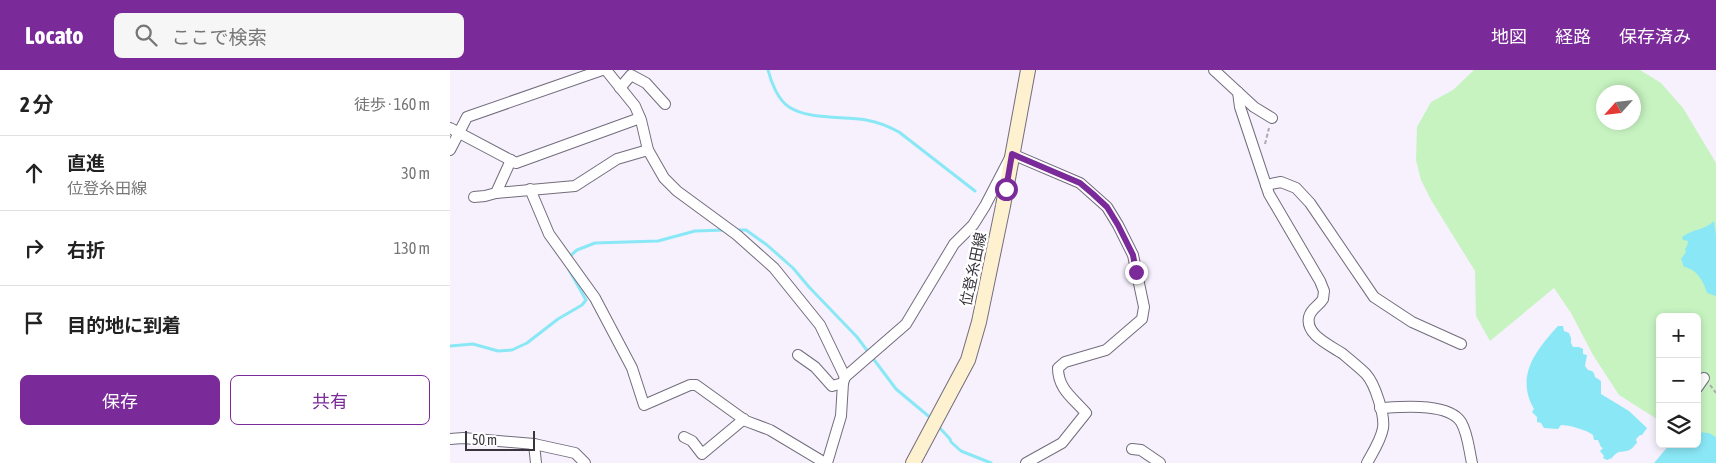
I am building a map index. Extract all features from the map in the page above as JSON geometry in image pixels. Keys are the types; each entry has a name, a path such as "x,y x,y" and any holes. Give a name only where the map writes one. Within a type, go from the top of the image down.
{"main road":[{"name":"位登糸田線","path":"913,463 968,360 979,322 1004,206 1028,70"}],"street":[{"path":"450,150 454,131 467,117 602,70"},
{"path":"530,190 549,234 595,298 632,368 644,405 696,384 744,419 770,430 826,463 841,416 844,380 820,325 774,268 737,235 677,191 664,178 648,150 635,106 606,70"},
{"path":"1214,70 1254,106 1272,118"},
{"path":"620,88 631,75 646,83 665,104"},
{"path":"1238,92 1240,107 1269,194 1324,291 1323,299 1312,310 1309,317 1310,328 1316,336 1367,375 1380,408 1383,428 1377,445 1367,463"},
{"path":"454,131 516,163 640,118"},
{"path":"474,197 496,192 575,186 617,160 648,150"},
{"path":"798,356 815,367 832,386 844,380 906,324 954,244 973,225 985,206 1012,154 1080,183 1107,207 1133,255 1144,307 1142,319 1106,350 1065,362 1058,368 1058,379 1063,388 1086,413 1062,443 1026,463"},
{"path":"496,192 511,160"},
{"path":"1266,185 1281,182 1296,188 1310,203 1374,298 1412,322 1460,344"},
{"path":"1701,382 1704,378"},
{"path":"1380,408 1422,406 1449,413 1460,420 1464,428 1472,463"},
{"path":"684,437 692,441 702,454 744,419"},
{"path":"450,440 463,438 534,444 575,453 585,463"},
{"path":"534,444 536,463"},
{"path":"1132,449 1141,450 1160,463"}],"path":[{"path":"1265,144 1272,118"}],"green space":[{"path":"1474,70 1640,70 1661,83 1683,108 1716,163 1716,455 1701,442 1701,313 1656,313 1656,418 1619,395 1593,355 1571,313 1554,288 1490,341 1476,316 1475,271 1431,200 1421,180 1416,160 1417,127 1431,102 1453,90"}],"water":[{"path":"1714,221 1716,235 1716,296 1707,293 1696,273 1684,267 1681,259 1686,252 1685,249 1688,241 1683,240 1682,237"},
{"path":"1558,326 1563,326 1564,331 1569,333 1573,347 1583,349 1583,354 1587,355 1585,366 1601,381 1601,394 1629,411 1647,428 1636,439 1637,443 1631,449 1619,452 1607,460 1603,458 1604,456 1600,451 1603,448 1598,440 1594,440 1593,435 1590,433 1564,425 1561,425 1558,429 1544,428 1541,423 1537,422 1537,417 1532,412 1534,409 1529,397 1527,375 1542,344"},
{"path":"1701,432 1709,433 1716,437 1716,463 1654,463 1667,448 1701,448"}],"waterway":[{"path":"768,70 778,95 789,107 806,114 866,120 891,128 899,132 975,191"},
{"path":"569,257 577,250 595,243 658,241 695,231 725,230"},
{"path":"736,230 746,230 767,245 793,268 857,337 896,389 932,419"},
{"path":"450,346 473,344 498,351 512,350 527,343 558,319 582,305 586,300 569,270"},
{"path":"938,426 961,451 991,463"}],"route":[{"path":"1006,189 1012,154 1080,183 1107,207 1133,255 1136,272"}]}
